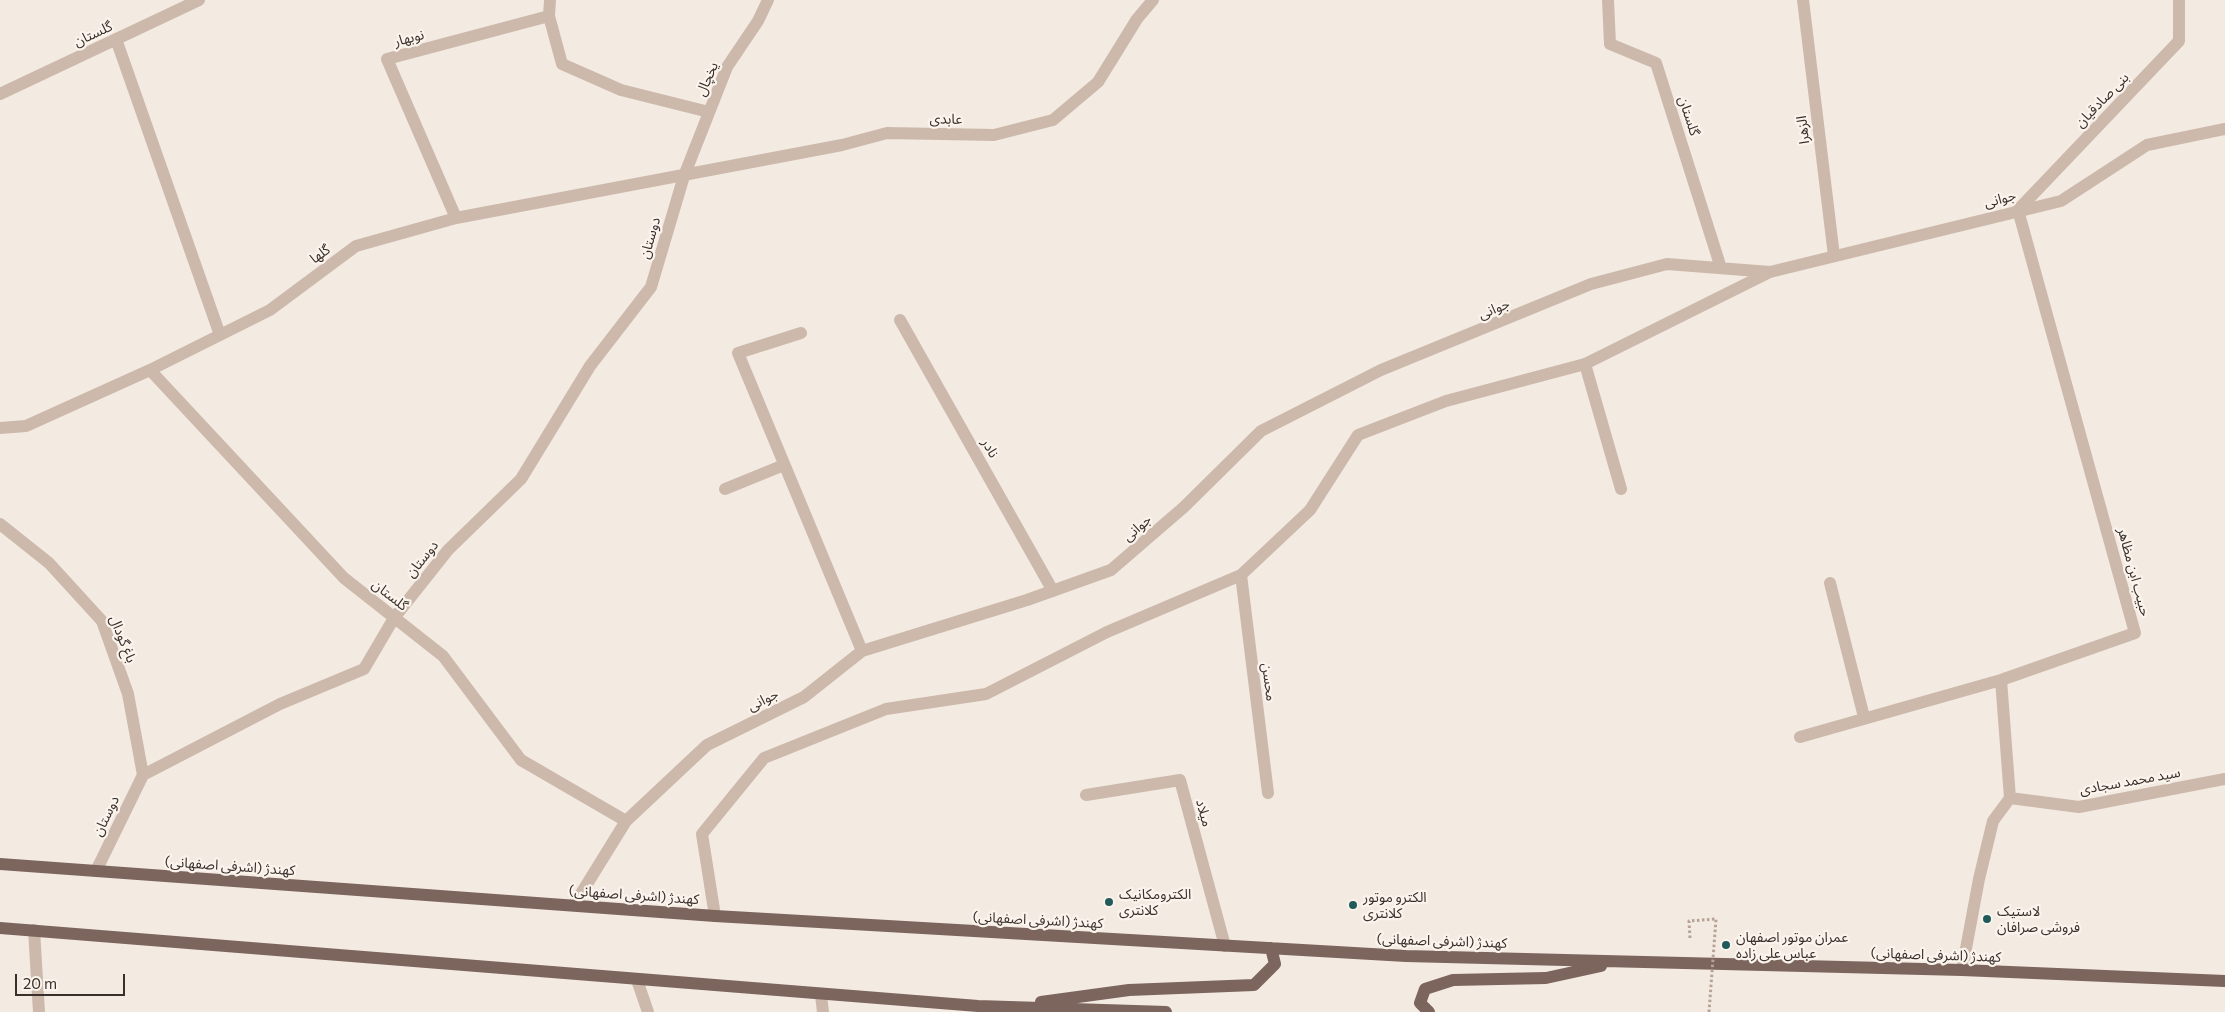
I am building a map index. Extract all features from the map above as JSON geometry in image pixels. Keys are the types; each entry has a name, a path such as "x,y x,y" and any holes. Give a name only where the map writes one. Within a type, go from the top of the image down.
{"main road":[{"name":"کهندژ (اشرفی اصفهانی)","path":"0,864 716,916 1406,956 1962,970 2225,981"},
{"path":"0,928 820,995 1004,1008 1163,1012"},
{"path":"1004,1008 1129,990 1254,985 1274,964 1271,948"},
{"path":"1429,1012 1420,1003 1425,989 1453,980 1546,978 1620,961"}],"street":[{"name":"گلستان","path":"0,94 199,0"},
{"path":"550,0 549,16 562,64 621,90 709,112"},
{"name":"یخچال","path":"684,176 727,67 758,21 768,0"},
{"name":"عابدی","path":"684,176 842,145 887,132 994,135 1053,120 1098,82 1137,19 1153,0"},
{"name":"گلستان","path":"1608,0 1610,44 1656,62 1721,268"},
{"name":"الزهرا","path":"1802,0 1834,256"},
{"name":"بنی صادقیان","path":"2018,210 2180,41 2180,0"},
{"name":"نوبهار","path":"456,218 386,60 549,16"},
{"path":"116,39 220,335"},
{"name":"جوانی","path":"716,916 702,834 764,758 886,709 986,694 1107,632 1240,575 1310,510 1358,435 1446,401 1585,364 1770,272 2061,201 2147,145 2225,129"},
{"name":"گلها","path":"0,428 26,426 150,370 270,310 356,246 456,218 684,176"},
{"name":"دوستان","path":"96,871 143,775 280,704 364,669 394,618 448,550 521,479 590,366 651,287 684,176"},
{"name":"حبیب ابن مظاهر","path":"1800,737 1864,717 2001,680 2135,633 2018,210"},
{"name":"جوانی","path":"574,905 626,821 707,745 804,697 862,651 1053,591 1111,570 1184,507 1261,431 1381,370 1591,284 1667,264 1770,272"},
{"name":"نادر","path":"900,320 1053,591"},
{"path":"801,333 738,353 862,651"},
{"path":"1585,364 1622,489"},
{"name":"گلستان","path":"150,370 344,578 443,656 521,760 626,821"},
{"path":"725,489 784,465"},
{"name":"باغ گودال","path":"0,524 49,563 102,621 128,694 143,775"},
{"name":"محسن","path":"1240,575 1268,793"},
{"path":"1830,583 1864,717"},
{"path":"1962,970 1979,879 1993,821 2010,798 2001,680"},
{"name":"سید محمد سجادی","path":"2010,798 2079,807 2225,779"},
{"name":"میلاد","path":"1086,795 1180,780 1225,946"},
{"path":"34,930 39,1012"},
{"path":"637,980 648,1012"},
{"path":"820,995 823,1012"}],"path":[{"path":"1689,921 1716,919 1709,1012"}],"place":[{"name":"الکترومکانیک کلانتری","path":"1109,902"},
{"name":"الکترو موتور کلانتری","path":"1353,905"},
{"name":"لاستیک فروشی صرافان","path":"1987,919"},
{"name":"عمران موتور اصفهان عباس علی زاده","path":"1726,945"}]}
